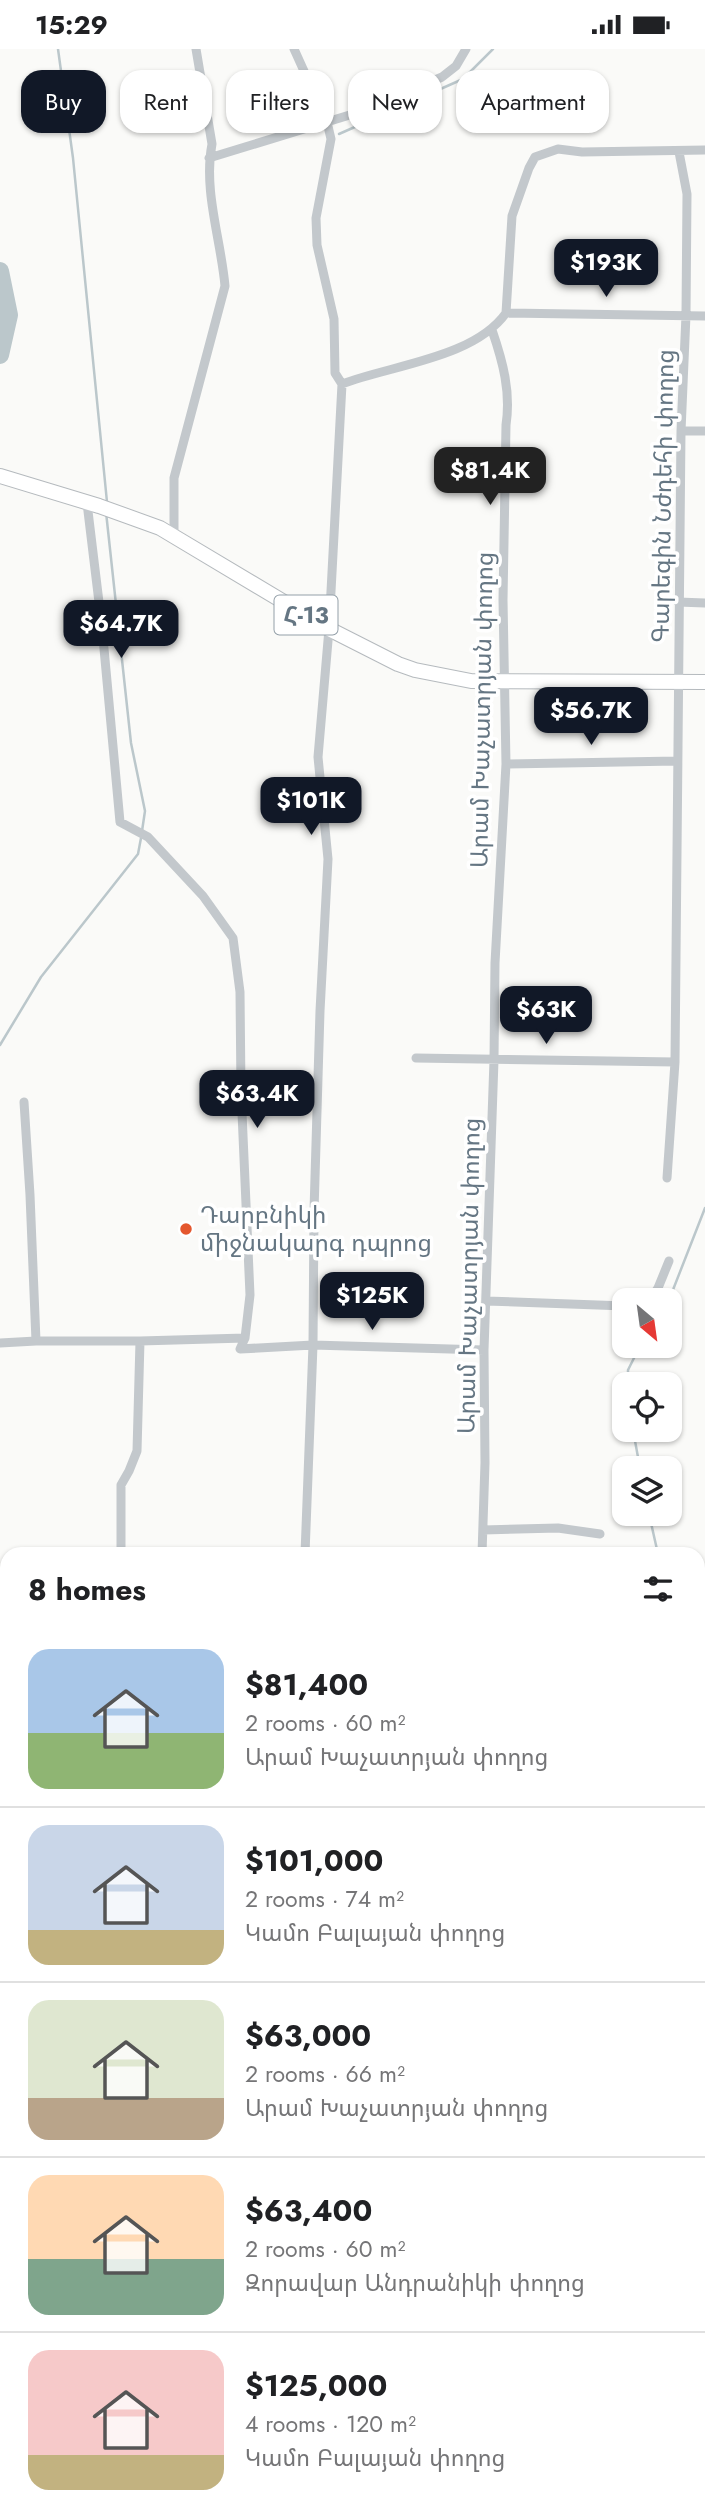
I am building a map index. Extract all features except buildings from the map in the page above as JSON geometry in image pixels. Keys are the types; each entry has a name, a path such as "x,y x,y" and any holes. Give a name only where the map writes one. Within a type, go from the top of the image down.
{"main road":[{"name":"Հ-13","path":"4,478 118,512 174,536 329,629 415,670 457,680 505,682 705,682"}],"street":[{"path":"174,536 174,478 225,286 209,158 212,143 196,49"},
{"path":"294,49 303,70"},
{"path":"334,120 366,110 442,76 456,66 466,49"},
{"path":"209,158 291,133"},
{"path":"305,1547 313,1345 314,1211 328,859 318,757 329,629 341,384 335,373 334,319 317,245 316,218 331,139 330,133"},
{"path":"341,384 443,354 492,330 506,313 512,216 529,168 536,157 558,149 582,152 705,150"},
{"name":"Գարեգին Նժդեհի փողոց","path":"667,1178 675,1062 678,602 686,315 687,194 679,152"},
{"path":"506,313 705,316"},
{"name":"Արամ Խաչատրյան փողոց","path":"482,1547 485,1301 495,963 506,764 503,586 506,425 509,404 504,368 492,330"},
{"path":"681,431 705,431"},
{"path":"93,504 120,822 148,837 203,895 233,938 240,992 241,1090 250,1295 245,1338 240,1349 313,1345 484,1350"},
{"path":"678,602 705,603"},
{"path":"506,764 677,761"},
{"path":"416,1058 675,1062"},
{"path":"24,1102 36,1341"},
{"path":"658,1288 668,1261"},
{"path":"485,1301 612,1306"},
{"path":"0,1343 245,1338"},
{"path":"121,1547 121,1485 137,1451 140,1341"},
{"path":"483,1530 558,1528 600,1534"}],"waterway":[{"path":"58,49 73,158 107,502"},
{"path":"339,134 463,79 493,49"},
{"path":"0,271 9,315 0,355"},
{"path":"106,512 131,743 145,811 142,831"},
{"path":"0,1045 41,977 138,854 141,838"},
{"path":"674,1288 705,1208"},
{"path":"628,1372 634,1358"},
{"path":"635,1442 638,1456"},
{"path":"652,1526 656,1547"}],"place":[{"name":"Դարբնիկի միջնակարգ դպրոց","path":"186,1229"}]}
